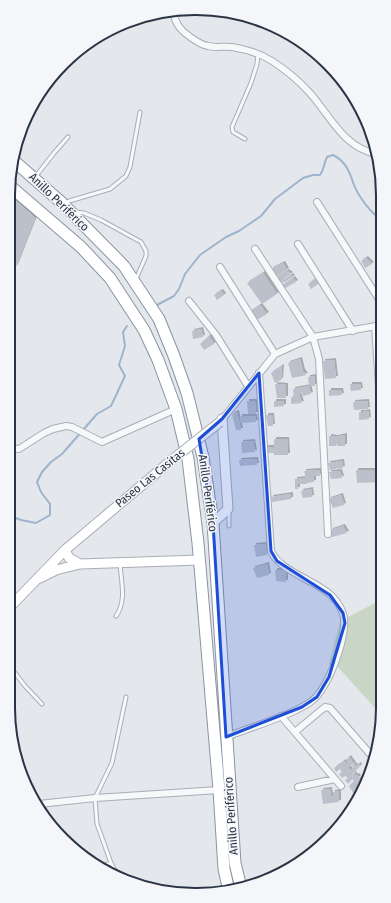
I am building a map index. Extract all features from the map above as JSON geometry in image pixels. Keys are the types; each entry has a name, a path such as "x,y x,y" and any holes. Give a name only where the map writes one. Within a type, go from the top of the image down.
{"highway":[{"name":"Anillo Periférico","path":"18,164 66,207 124,266 159,319 187,393 203,457 213,523 235,863 240,883"},
{"name":"Anillo Periférico","path":"15,190 81,247 110,278 144,330 158,360 176,409 188,459 200,560 224,869 228,885"}],"street":[{"path":"174,17 180,28 199,43 207,46 233,47 258,54 292,74 310,93 328,118 350,142 371,153"},
{"path":"317,202 376,295"},
{"path":"298,244 353,331"},
{"path":"255,249 313,337 320,370 328,534"},
{"path":"220,267 275,354"},
{"path":"189,301 216,335 248,386"},
{"name":"Paseo Las Casitas","path":"15,601 65,550 173,459 221,421 258,373 275,354 313,337 353,331 376,325"},
{"path":"226,737 282,716 302,707 317,697 329,678 339,651 345,623 343,613 338,603 330,595 277,561 271,551 266,466 258,373"},
{"path":"15,449 19,449 53,429 66,426 72,427 102,442 176,409"},
{"path":"213,523 228,509 221,421"},
{"path":"65,550 69,558 80,564"},
{"path":"32,583 56,570 80,564 120,564 200,560"},
{"path":"296,731 325,707 327,707 330,708 370,754"},
{"path":"282,716 341,786"},
{"path":"298,787 335,778"},
{"path":"42,804 95,798 219,790"}],"lane":[{"path":"245,138 233,132 232,127 251,83 257,64 258,54"},
{"path":"66,207 110,189 126,176 130,167 140,112"},
{"path":"34,178 54,152 68,137"},
{"path":"66,207 101,220 141,242 146,251 146,256 135,282"},
{"path":"228,509 229,526"},
{"path":"116,616 123,601 120,564"},
{"path":"15,673 42,704"},
{"path":"114,868 97,824 95,798 112,763 126,697"},
{"path":"106,865 111,863"}],"highlighted area":[{"path":"259,373 271,551 277,561 330,595 343,613 345,623 329,677 317,697 302,707 226,737 213,523 199,439 222,419"}],"green space":[{"path":"376,603 375,708 337,666 329,664 340,621"}],"building":[{"path":"15,200 35,218 15,267"},
{"path":"366,258 372,264 365,268 361,261"},
{"path":"283,263 287,270 276,276 271,269"},
{"path":"287,271 291,274 281,280 282,281 291,275 293,277 283,283 279,283 276,277"},
{"path":"263,273 277,294 262,304 247,283"},
{"path":"293,278 296,282 282,290 280,287"},
{"path":"315,279 318,284 311,289 308,284"},
{"path":"221,291 224,295 217,300 214,295"},
{"path":"260,305 267,314 255,321 248,313"},
{"path":"201,329 203,337 193,339 192,331"},
{"path":"209,336 214,344 204,350 200,344"},
{"path":"300,359 303,371 306,375 292,378 288,363"},
{"path":"334,360 336,378 325,379 323,361"},
{"path":"282,366 281,380 275,383 271,373"},
{"path":"314,376 315,386 309,386 308,377"},
{"path":"275,384 286,385 286,398 277,398"},
{"path":"350,384 360,384 361,390 351,391"},
{"path":"309,386 311,394 303,396 302,393 299,394 302,403 291,404 291,397 294,397 293,389"},
{"path":"329,390 341,390 342,395 329,396"},
{"path":"247,401 255,401 256,414 248,414"},
{"path":"274,401 284,401 284,406 274,407"},
{"path":"367,401 368,409 354,410 353,402"},
{"path":"368,411 369,419 359,420 359,412"},
{"path":"237,412 241,430 236,430 232,414"},
{"path":"266,415 272,415 273,426 268,426"},
{"path":"240,416 255,416 256,422 241,423"},
{"path":"345,435 345,446 337,446 336,437"},
{"path":"329,436 336,437 336,446 329,446"},
{"path":"274,439 287,439 288,455 274,455"},
{"path":"253,441 255,452 242,453 241,442"},
{"path":"266,447 273,447 274,453 266,453"},
{"path":"256,459 257,465 240,466 239,460"},
{"path":"342,461 343,468 338,469 336,463 337,469 330,470 328,463"},
{"path":"319,470 320,476 314,476 314,482 298,484 298,489 295,489 295,479 306,478 304,471"},
{"path":"356,470 376,470 376,482 357,483"},
{"path":"340,471 342,478 331,479 329,472"},
{"path":"311,489 312,497 303,498 301,491"},
{"path":"291,494 291,499 272,502 271,497"},
{"path":"341,495 344,505 333,508 329,499"},
{"path":"343,526 347,533 332,537 331,530"},
{"path":"265,544 266,548 257,550 266,549 267,555 256,557 254,545"},
{"path":"267,564 269,575 257,578 253,568"},
{"path":"275,570 286,570 286,582 276,581"},
{"path":"349,757 356,766 359,764 360,766 351,775 349,774 351,776 354,773 359,777 357,780 360,778 361,780 354,794 349,786 354,781 352,779 348,784 345,780 348,778 345,776 342,778 339,774 342,772 340,769 336,772 334,768 344,761 346,764 348,762 346,760","holes":["354,764 352,766 354,768 351,770 348,767"]},
{"path":"330,789 331,797 333,796 333,792 339,791 339,802 323,804 321,790"}],"waterway":[{"path":"157,305 174,296 179,289 185,274 200,255 261,216 275,199 303,178 313,175 320,175 327,157 333,155 344,164 362,199 376,216"},
{"path":"15,518 36,523 50,515 50,504 41,492 37,482 42,472 51,462 62,454 97,414 111,406 125,376 119,365 125,346 123,332 127,326"}]}
